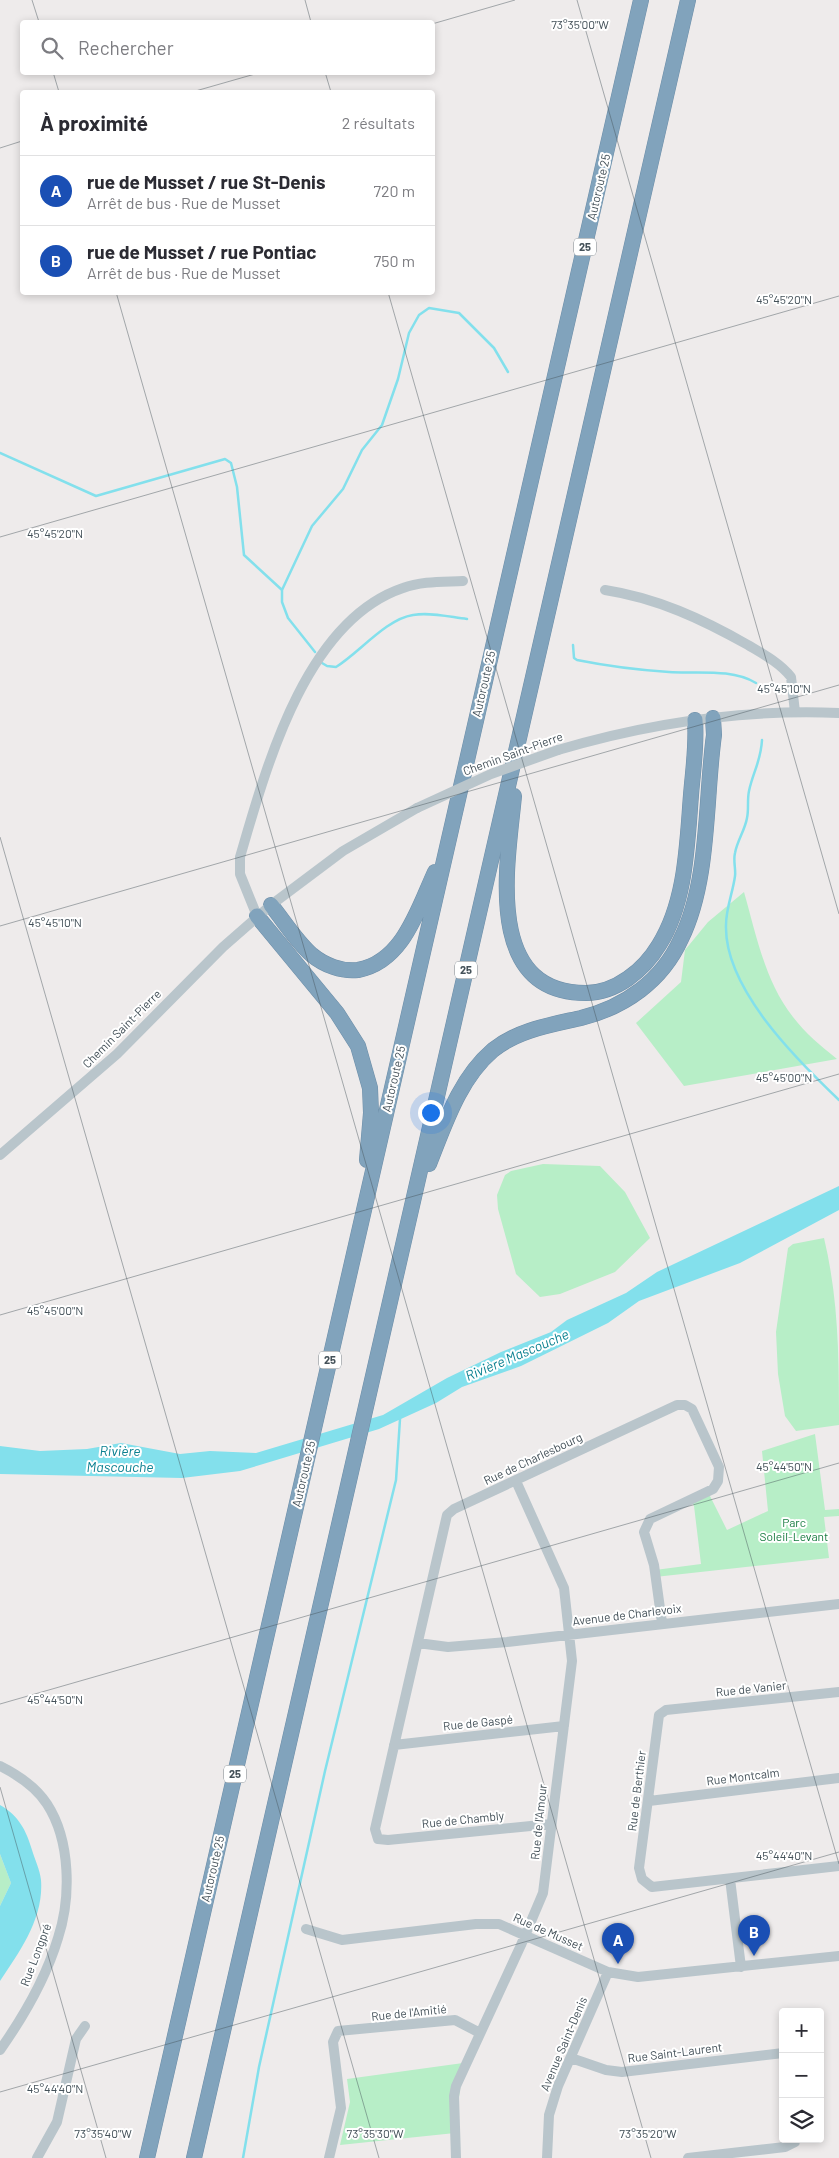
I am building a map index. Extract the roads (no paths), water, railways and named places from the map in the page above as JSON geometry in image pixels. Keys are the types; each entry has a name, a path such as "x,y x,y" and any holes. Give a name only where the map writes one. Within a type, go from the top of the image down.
{"highway":[{"name":"Autoroute 25","path":"147,2158 641,0"},
{"name":"25","path":"194,2158 688,0"},
{"path":"412,1208 453,1105 468,1078 485,1058 500,1046 526,1032 592,1014 618,1004 649,983 670,960 686,929 698,888 714,735 713,718"},
{"path":"521,732 505,874 506,902 511,934 524,962 542,980 566,990 590,993 615,986 640,968 660,944 671,921 680,893 684,866 695,749 695,720"},
{"path":"271,904 304,946 317,959 341,969 364,968 386,957 400,942 413,921 447,846"},
{"path":"257,916 343,1021 358,1046 370,1088 371,1113 361,1221"}],"street":[{"path":"257,916 252,899 240,874 240,856 284,722 308,676 346,627 378,600 410,586 463,580"},
{"path":"604,590 642,597 678,609 712,625 767,657 791,677 795,712"},
{"name":"Chemin Saint-Pierre","path":"0,1155 112,1058 194,975 271,904 344,851 417,808 490,774 558,750 638,730 713,718 795,712 839,712"},
{"path":"252,899 271,904"},
{"name":"Rue de Charlesbourg","path":"378,1839 375,1829 447,1516 454,1509 677,1404 692,1409 720,1466 713,1489 650,1519 644,1532 654,1565 662,1623"},
{"name":"Rue de l'Amour","path":"456,2158 455,2089 543,1893 572,1661 564,1588 516,1480"},
{"name":"Avenue de Charlevoix","path":"418,1643 448,1646 839,1604"},
{"name":"Rue de Vanier","path":"666,1710 839,1692"},
{"name":"Rue de Berthier","path":"666,1710 659,1714 657,1724 649,1801 639,1868 642,1879 652,1887 730,1879"},
{"name":"Rue de Gaspé","path":"394,1745 564,1726"},
{"name":"Rue Longpré","path":"0,1766 29,1784 47,1803 55,1821 62,1847 66,1885 62,1921 50,1961 26,2010 0,2050"},
{"name":"Rue Montcalm","path":"649,1801 839,1778"},
{"name":"Rue de Chambly","path":"378,1839 388,1840 551,1824"},
{"path":"741,1967 730,1879 839,1866"},
{"name":"Rue de Musset","path":"306,1929 342,1940 476,1924 499,1924 608,1972 638,1977 839,1956"},
{"name":"Avenue Saint-Denis","path":"547,2158 549,2115 558,2086 608,1972"},
{"name":"Rue de l'Amitié","path":"329,2158 341,2108 333,2042 338,2031 455,2020 480,2033"},
{"path":"37,2158 57,2122 76,2039 85,2026"},
{"name":"Rue Saint-Laurent","path":"571,2058 606,2070 622,2072 779,2054"},
{"path":"688,2158 785,2147 792,2143"}],"water":[{"name":"Rivière Mascouche","path":"839,1186 839,1210 740,1263 639,1301 608,1323 521,1366 462,1387 436,1403 379,1429 240,1471 182,1478 0,1474 0,1446 40,1451 87,1449 121,1443 180,1454 210,1451 256,1453 383,1415 447,1378 501,1352 551,1332 567,1320 626,1293 657,1272"},
{"path":"0,1805 17,1819 30,1843 39,1869 41,1894 39,1908 29,1934 0,1981 0,1906 11,1883 0,1854"}],"waterway":[{"path":"315,652 288,618 282,602 282,590 312,526 343,489 362,450 382,425 398,379 409,333 419,315 429,308 459,313 494,348 508,372"},
{"path":"0,453 96,496 225,459 231,463 237,487 244,555 282,590"},
{"path":"322,663 327,666 336,667 383,630 403,618 427,614 467,619"},
{"path":"573,645 574,658 577,660 646,670 725,673 746,678 756,683"},
{"path":"762,740 760,754 749,791 748,815 734,856 735,876 726,919 729,949 737,973 766,1021 803,1064 839,1100"},
{"path":"243,2158 259,2067 325,1771 396,1480 400,1419"}],"place":[{"name":"rue de Musset / rue Pontiac","path":"754,1956"},
{"name":"rue de Musset / rue St-Denis","path":"618,1964"}],"park label":[{"name":"Parc Soleil-Levant","path":"794,1530"}]}
